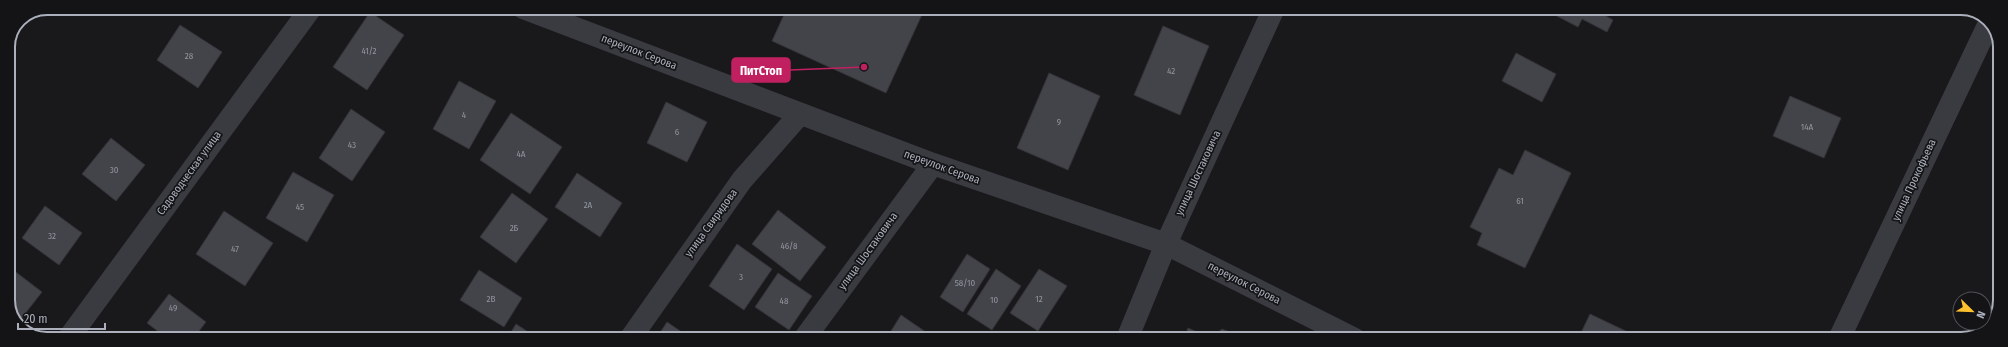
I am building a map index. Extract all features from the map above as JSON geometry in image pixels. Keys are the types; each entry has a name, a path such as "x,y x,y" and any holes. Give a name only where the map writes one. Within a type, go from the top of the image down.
{"street":[{"name":"Садоводческая улица","path":"73,332 306,15"},
{"name":"переулок Серова","path":"541,15 932,164 1166,244 1341,332"},
{"name":"улица Шостаковича","path":"1130,332 1166,244 1271,15"},
{"name":"улица Прокофьева","path":"1842,332 1987,28"},
{"name":"улица Свиридова","path":"635,332 742,180 800,114"},
{"name":"улица Шостаковича","path":"809,332 932,164"}],"building":[{"path":"368,15 374,15 404,35 367,90 333,67"},
{"path":"784,15 922,15 886,93 772,41"},
{"path":"1555,15 1604,15 1613,20 1607,32 1582,19 1578,27"},
{"path":"180,25 222,52 198,88 157,60"},
{"path":"1163,26 1209,46 1180,115 1134,95"},
{"path":"1516,53 1556,74 1542,102 1502,81"},
{"path":"1049,73 1100,96 1068,170 1017,148"},
{"path":"459,81 496,101 469,149 433,129"},
{"path":"1790,96 1841,118 1824,158 1773,136"},
{"path":"666,102 707,122 687,162 647,143"},
{"path":"351,109 385,132 352,181 319,158"},
{"path":"511,113 562,147 530,194 480,160"},
{"path":"111,138 145,165 116,201 82,174"},
{"path":"1525,150 1571,173 1525,268 1477,245 1482,233 1470,227 1499,168 1513,175"},
{"path":"293,172 334,195 307,242 266,218"},
{"path":"577,173 622,203 600,237 555,207"},
{"path":"512,193 548,219 516,263 480,237"},
{"path":"45,206 82,233 59,265 22,238"},
{"path":"778,210 826,247 800,281 752,244"},
{"path":"224,211 273,243 245,286 196,254"},
{"path":"737,244 772,269 744,310 709,286"},
{"path":"967,254 990,269 963,312 940,297"},
{"path":"996,269 1021,286 992,330 967,314"},
{"path":"1039,269 1067,286 1038,331 1010,313"},
{"path":"479,270 522,298 504,327 460,300"},
{"path":"15,271 42,292 21,319 17,312 15,302"},
{"path":"778,273 812,296 789,330 755,307"},
{"path":"169,294 206,322 198,332 159,332 147,323"},
{"path":"1590,314 1628,332 1581,332"},
{"path":"901,315 926,332 890,332"},
{"path":"667,322 682,332 661,332"},
{"path":"516,324 528,332 511,332"},
{"path":"1188,328 1197,332 1187,332"},
{"path":"1222,329 1230,332 1218,332"}],"place":[{"name":"ПитСтоп","path":"864,67"}]}
